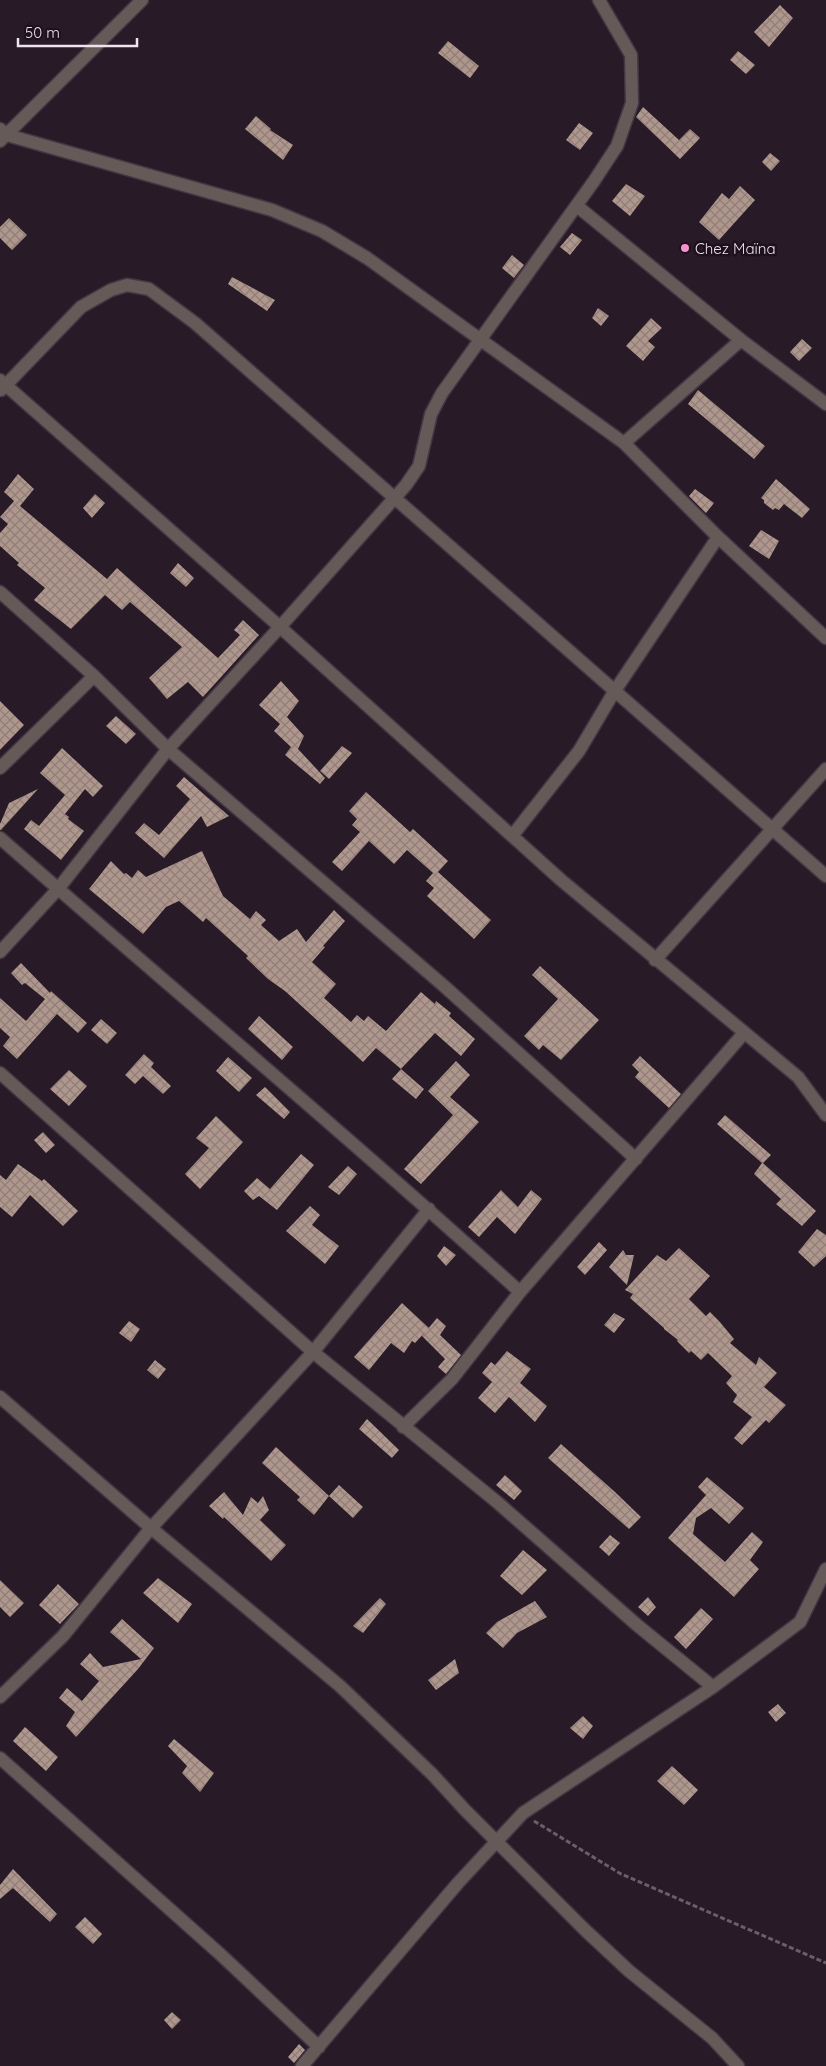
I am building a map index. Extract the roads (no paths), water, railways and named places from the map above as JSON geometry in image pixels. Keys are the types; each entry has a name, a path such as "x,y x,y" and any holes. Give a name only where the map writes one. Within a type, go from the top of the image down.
{"street":[{"path":"2,135 142,0"},
{"path":"0,952 58,889 168,749 280,628 395,497 418,466 431,414 442,393 577,206 617,146 632,103 631,55 599,0"},
{"path":"2,135 272,210 322,231 367,258 624,443 718,537 826,638"},
{"path":"577,206 741,340 825,402"},
{"path":"826,876 195,323 149,289 127,285 111,290 81,307 2,385 280,628 561,880 798,1077 826,1115"},
{"path":"624,443 741,340"},
{"path":"512,836 578,751 614,692 718,537"},
{"path":"0,592 94,676 168,749 444,986 636,1159"},
{"path":"0,768 94,676"},
{"path":"655,960 826,769"},
{"path":"0,838 429,1209 520,1292"},
{"path":"403,1427 452,1378 520,1292 744,1033"},
{"path":"0,1073 313,1352 497,1502 637,1625 713,1687"},
{"path":"0,1697 63,1636 151,1528 313,1352 429,1209"},
{"path":"0,1398 151,1528 340,1686 426,1767 496,1841 629,1971 712,2038 738,2066"},
{"path":"302,2066 496,1841 523,1813 713,1687 800,1622 826,1569"},
{"path":"0,1758 220,1954 319,2047"}],"place":[{"name":"Chez Maïna","path":"685,248"}]}
